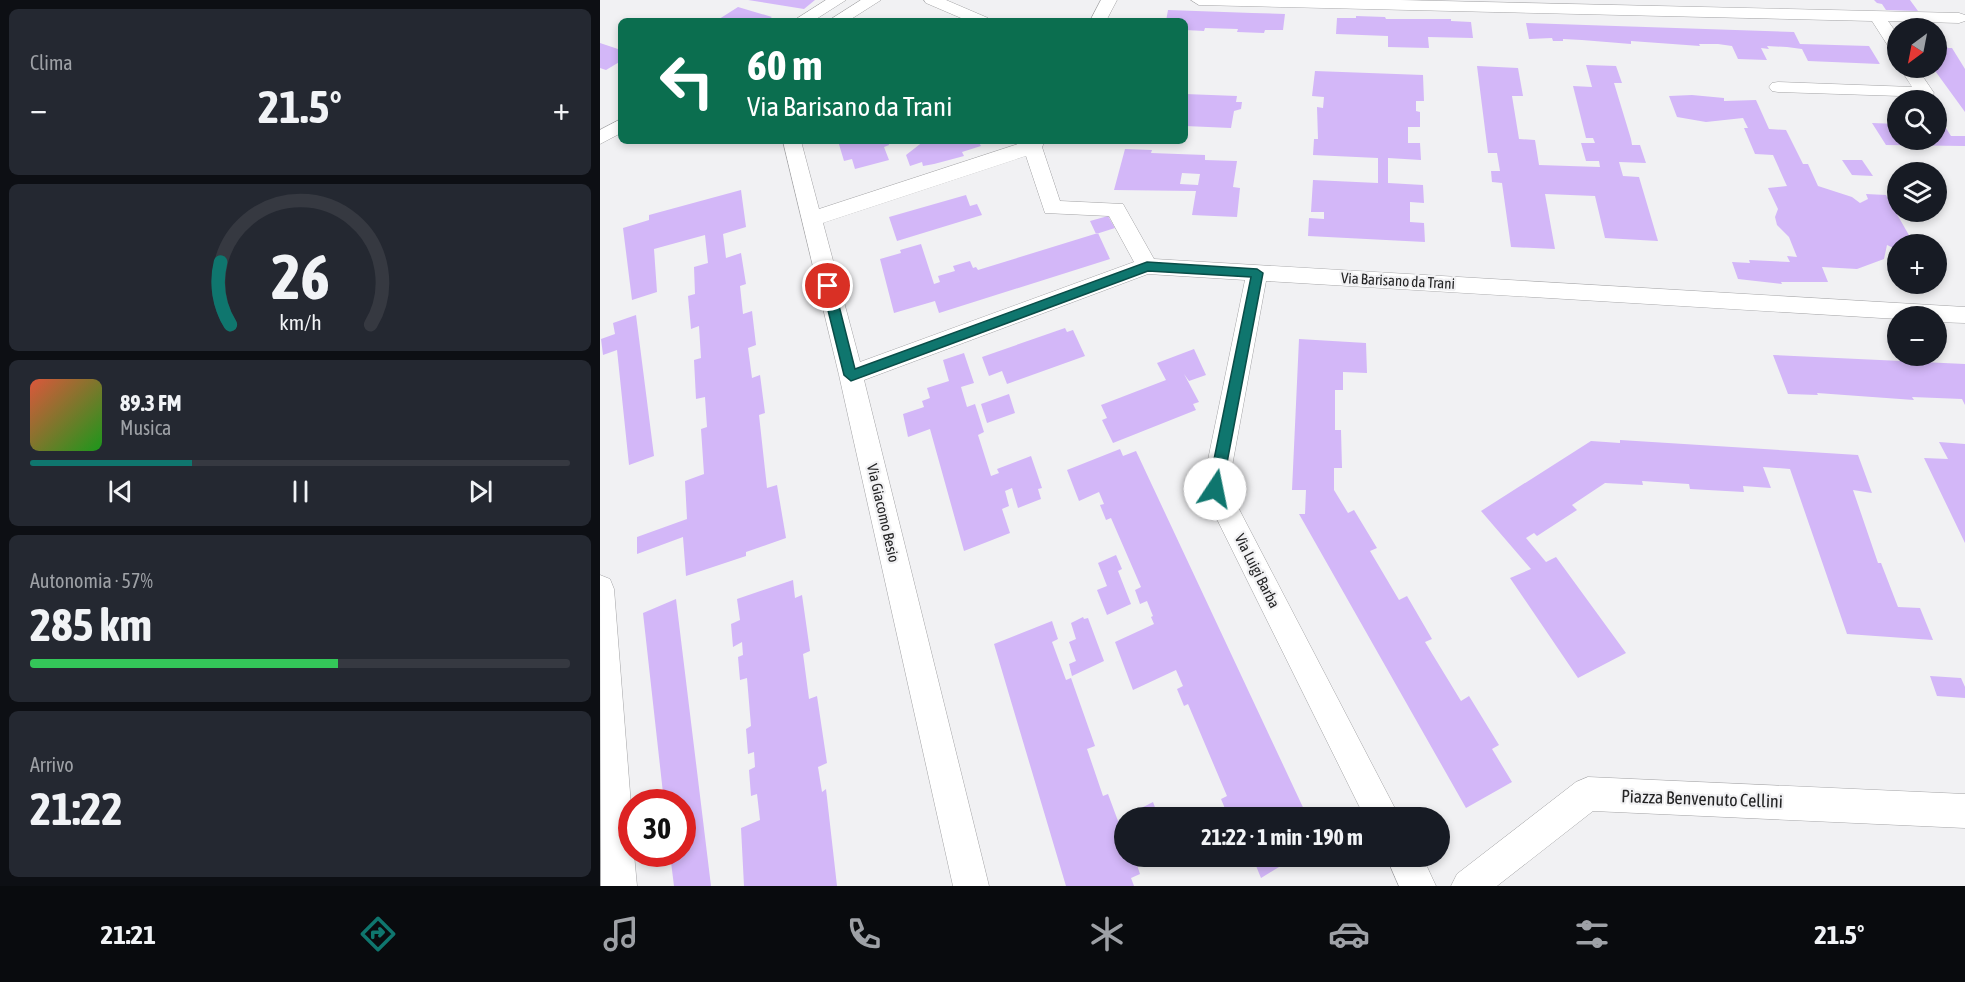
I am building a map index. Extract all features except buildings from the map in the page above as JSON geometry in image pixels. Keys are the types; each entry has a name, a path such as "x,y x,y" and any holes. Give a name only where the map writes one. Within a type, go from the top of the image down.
{"street":[{"path":"806,18 838,0"},
{"path":"841,18 873,0"},
{"path":"932,0 975,18"},
{"path":"1100,18 1109,0"},
{"path":"1199,0 1877,16 1962,21"},
{"path":"1637,0 1661,11"},
{"path":"1945,0 1962,21"},
{"path":"1877,16 1887,31"},
{"path":"1778,87 1925,93 1915,78"},
{"path":"600,138 618,127"},
{"path":"600,146 618,137"},
{"name":"Via Giacomo Besio","path":"793,144 851,375 971,886"},
{"path":"812,219 1034,144 1052,208 1116,209 1147,266"},
{"name":"Via Barisano da Trani","path":"851,375 1147,266 1965,315"},
{"name":"Via Luigi Barba","path":"1257,273 1215,489 1377,807"},
{"path":"600,589 619,886"},
{"name":"Piazza Benvenuto Cellini","path":"1469,886 1588,794 1965,811"},
{"path":"1408,867 1418,886"}],"route":[{"path":"828,286 851,375 1147,266 1257,273 1215,489"}]}
